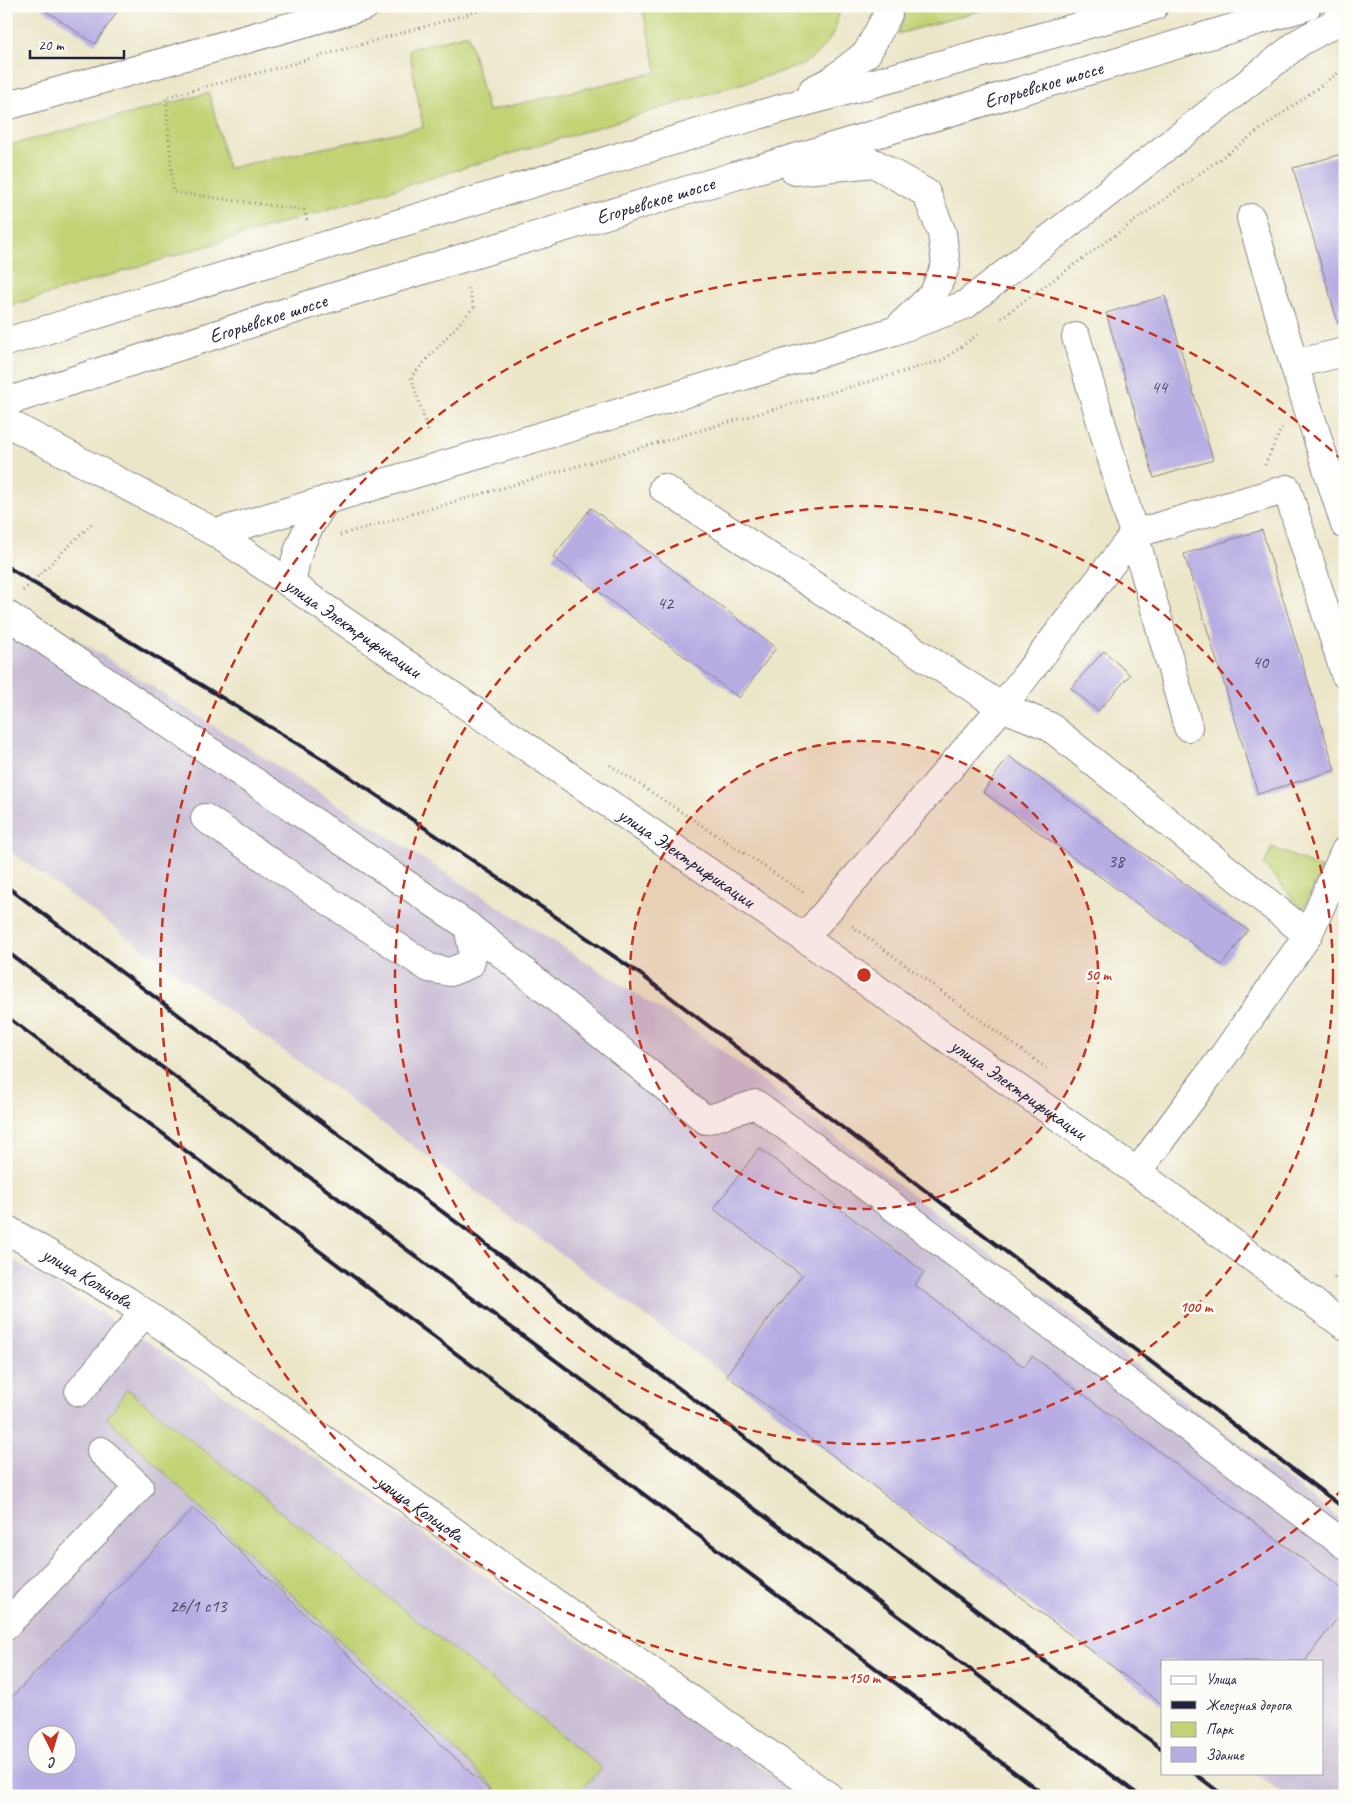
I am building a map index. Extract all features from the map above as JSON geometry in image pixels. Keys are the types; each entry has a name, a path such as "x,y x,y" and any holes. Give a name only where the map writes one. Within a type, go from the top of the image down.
{"main road":[{"path":"6,106 366,6"},
{"path":"758,115 831,81 867,53 888,14 886,6"},
{"path":"6,342 758,115 1154,6"},
{"name":"Егорьевское шоссе","path":"6,402 327,299 1308,6"},
{"path":"216,533 894,331 965,305 1300,42 1345,17"},
{"path":"731,177 874,163 926,193 942,233 946,265 933,295 894,331"},
{"path":"1251,218 1345,525"},
{"path":"1076,337 1188,727"},
{"path":"1298,373 1345,352"},
{"name":"улица Электрификации","path":"6,422 216,533 804,938 1137,1172 1345,1326"},
{"path":"663,488 1002,707 1049,726 1308,935"},
{"path":"804,938 1002,707 1134,534 1287,488 1345,674"},
{"path":"292,586 293,568 300,543 326,500"},
{"path":"13,604 468,926 706,1120 756,1104 1345,1545"},
{"path":"204,818 429,968 450,972 470,964 473,951 468,926"},
{"path":"1137,1172 1224,1056 1308,935 1345,851"},
{"name":"улица Кольцова","path":"6,1229 126,1300 828,1796"},
{"path":"79,1392 144,1313"},
{"path":"6,1625 139,1487 101,1451"}],"path":[{"path":"304,210 173,192 166,97 282,67 497,6"},
{"path":"999,319 1345,68"},
{"path":"428,431 411,377 474,307 468,288"},
{"path":"336,536 943,360 983,331"},
{"path":"1250,500 1298,373"},
{"path":"13,604 94,521"},
{"path":"603,760 828,909 1051,1072"},
{"path":"1329,1274 1345,1285"}],"shaded area":[{"path":"6,594 701,1035 1345,1523 1345,1796 1285,1796 1256,1774 1324,1774 1324,1660 1161,1660 1161,1703 726,1375 6,848"},
{"path":"6,1255 149,1343 802,1796 6,1796"}],"green space":[{"path":"642,6 840,6 840,8 829,41 803,65 6,307 6,146 209,93 228,168 423,127 409,49 468,34 488,111 657,72"},
{"path":"903,6 997,6 898,34 904,17"},
{"path":"1272,847 1322,869 1303,910 1264,865"},
{"path":"127,1389 602,1768 575,1796 503,1796 107,1418"}],"building":[{"path":"39,6 115,6 119,9 95,44"},
{"path":"1345,153 1345,321 1338,323 1293,168"},
{"path":"1165,296 1213,460 1154,478 1106,313"},
{"path":"591,508 776,648 739,698 553,557"},
{"path":"1262,530 1335,770 1258,794 1184,554"},
{"path":"1104,651 1130,675 1098,711 1071,688"},
{"path":"1009,756 1248,930 1222,965 983,792"},
{"path":"759,1148 924,1272 915,1285 1024,1367 1032,1356 1345,1591 1345,1608 1306,1660 1161,1660 1161,1703 726,1375 802,1275 714,1209"},
{"path":"194,1508 495,1796 6,1796 6,1703"}],"railway":[{"path":"6,566 329,763 640,974 1345,1509"},
{"path":"6,886 1161,1748"},
{"path":"6,951 1140,1796"},
{"path":"6,1016 1046,1796"},
{"path":"1195,1774 1224,1796"}]}
